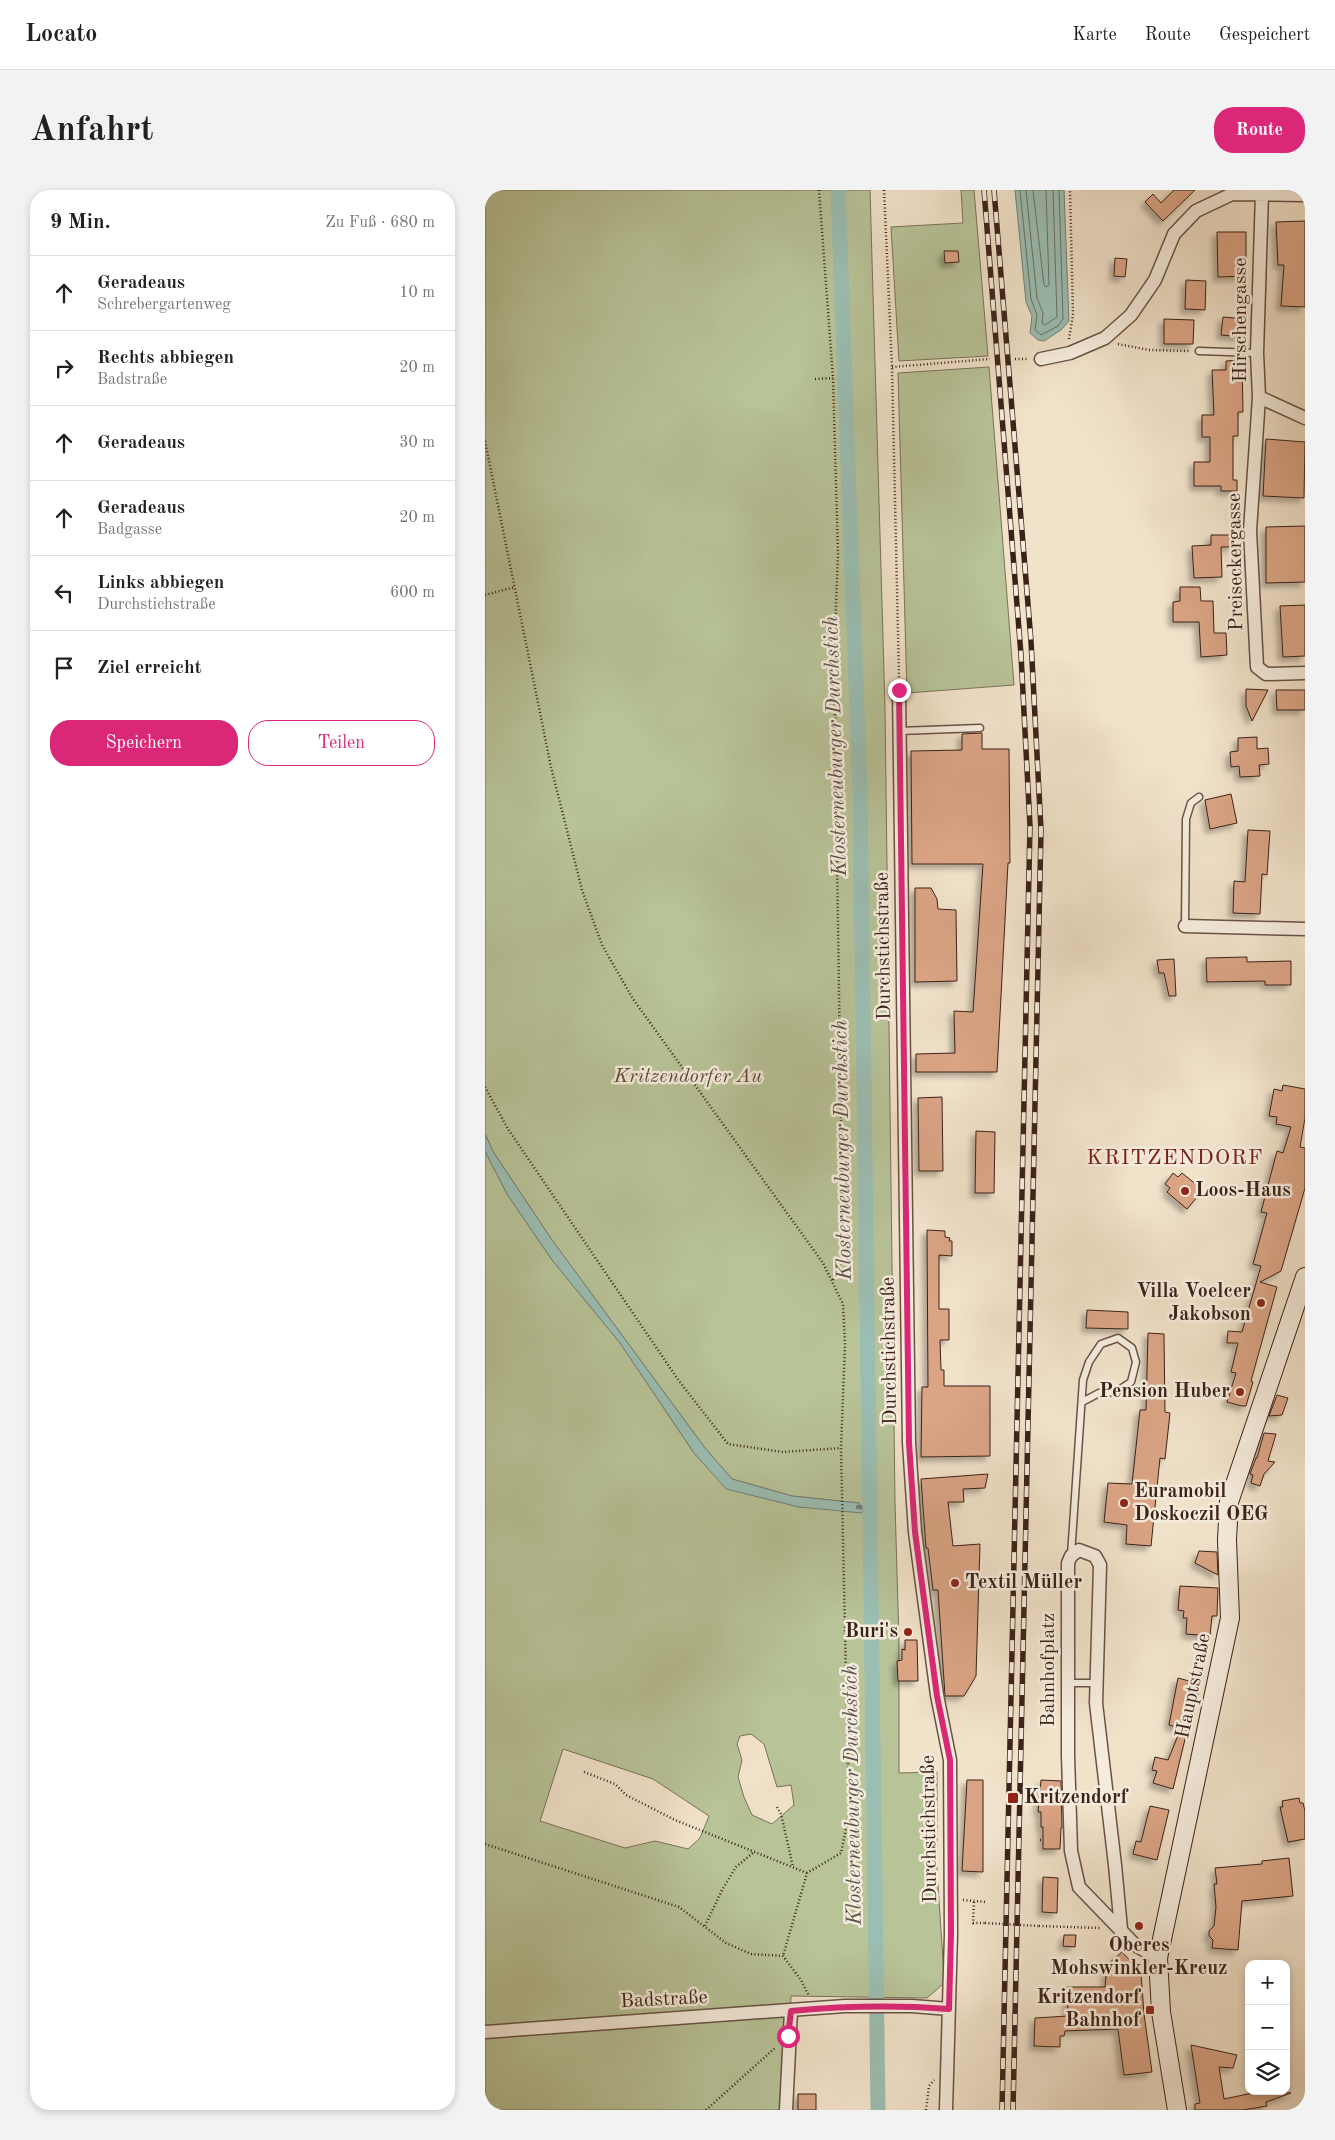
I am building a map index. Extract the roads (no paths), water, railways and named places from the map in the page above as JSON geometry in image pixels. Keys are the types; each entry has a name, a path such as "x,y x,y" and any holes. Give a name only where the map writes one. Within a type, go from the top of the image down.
{"main road":[{"name":"Hauptstraße","path":"1177,2110 1161,2012 1158,1958 1230,1618 1227,1540 1229,1502 1305,1277"}],"street":[{"name":"Hirschengasse","path":"1262,193 1257,353 1259,398 1305,418"},
{"path":"1041,359 1070,353 1105,338 1131,315 1155,280 1174,234 1196,211 1232,194 1305,195"},
{"name":"Preiseckergasse","path":"1259,398 1250,530 1257,667 1267,674 1305,673"},
{"name":"Durchstichstraße","path":"899,690 909,1443 915,1532 937,1696 950,1760 951,1934 947,2110"},
{"path":"1185,926 1305,929"},
{"path":"1071,1556 1079,1550 1095,1556 1100,1565 1096,1703 1121,1929"},
{"name":"Bahnhofplatz","path":"1071,1556 1068,1563 1067,1682 1071,1851 1079,1887 1135,1945 1158,1958"},
{"name":"Badstraße","path":"485,2032 845,2006 912,2006 949,2009"},
{"path":"786,2110 788,2036 791,2011"}],"lane":[{"path":"1199,351 1257,353"},
{"path":"899,732 980,728"},
{"path":"1185,926 1186,819 1191,803 1199,797"},
{"path":"1071,1556 1083,1380 1089,1362 1101,1344 1118,1338 1132,1348 1136,1362 1131,1382 1116,1392 1099,1393 1082,1402"},
{"path":"1067,1682 1097,1683"}],"water":[{"path":"1015,190 1064,190 1069,321 1061,330 1044,341 1038,340 1030,333 1032,316 1026,302"},
{"path":"485,1134 494,1153 552,1240 705,1448 732,1479 792,1496 859,1503 863,1508 862,1513 799,1507 726,1489 694,1453 620,1343 552,1260 507,1194 485,1151"}],"waterway":[{"name":"Klosterneuburger Durchstich","path":"838,190 860,793 878,2110"},
{"path":"858,1507 870,1508"}],"railway":[{"path":"984,190 1021,655 1030,826 1002,2110"},
{"path":"994,190 1031,641 1041,830 1013,2110"}],"place":[{"name":"Loos-Haus","path":"1185,1191"},
{"name":"Villa Voelcer Jakobson","path":"1261,1303"},
{"name":"Pension Huber","path":"1240,1392"},
{"name":"Euramobil Doskoczil OEG","path":"1124,1503"},
{"name":"Textil Müller","path":"955,1583"},
{"name":"Buri's","path":"908,1632"},
{"name":"Kritzendorf","path":"1013,1798"},
{"name":"Oberes Mohswinkler-Kreuz","path":"1139,1926"},
{"name":"Kritzendorf Bahnhof","path":"1150,2010"}],"district":[{"name":"KRITZENDORF","path":"1175,1158"}],"park label":[{"name":"Kritzendorfer Au","path":"688,1077"}]}
